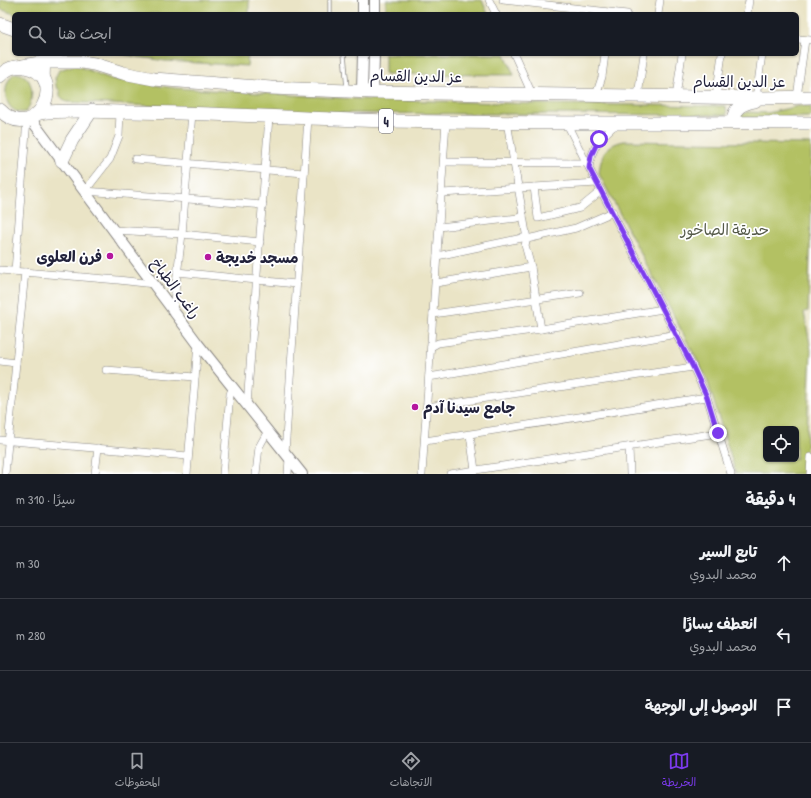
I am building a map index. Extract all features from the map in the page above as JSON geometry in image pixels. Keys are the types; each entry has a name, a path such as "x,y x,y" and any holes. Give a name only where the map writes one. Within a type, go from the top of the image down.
{"highway":[{"path":"0,24 12,28"},
{"path":"77,56 94,64"},
{"name":"عز الدين القسام","path":"0,76 9,69 23,66 45,58 94,64 123,73 154,78 271,88 368,92 760,98 811,97"},
{"path":"2,113 17,120 32,116 43,107 47,94 44,81 36,71 23,66"},
{"path":"760,98 742,105 736,110 733,122 811,123"},
{"path":"62,161 75,134 92,110"},
{"name":"4","path":"32,116 51,111 92,110 120,112 192,112 269,117 446,122 733,122"}],"main road":[{"path":"363,0 363,12"},
{"path":"375,0 375,12"},
{"path":"0,29 12,33"},
{"path":"362,56 368,92"},
{"path":"368,92 374,56"},
{"path":"44,81 45,58"},
{"name":"راغب الطباخ","path":"32,116 62,161 198,344 302,474"}],"street":[{"path":"489,0 495,12"},
{"path":"503,0 603,12"},
{"path":"658,12 660,0"},
{"path":"747,12 749,0"},
{"path":"797,97 808,40"},
{"path":"515,56 532,94"},
{"path":"596,95 602,77 605,56"},
{"path":"638,96 644,56"},
{"path":"676,96 682,56"},
{"path":"716,97 722,56"},
{"path":"760,98 762,56"},
{"path":"84,191 110,159 119,136 120,112"},
{"path":"173,309 182,234 192,112"},
{"path":"16,271 32,116"},
{"path":"247,405 269,117"},
{"path":"288,474 287,455 296,284 308,118"},
{"path":"422,474 446,122"},
{"path":"507,122 523,215 526,239 525,245 531,267 542,329"},
{"path":"566,122 693,367 707,397 731,474"},
{"path":"588,165 599,139 617,122"},
{"path":"135,159 304,173"},
{"path":"444,162 588,165"},
{"path":"442,193 597,183"},
{"path":"534,187 538,218 580,208 601,191"},
{"path":"84,191 263,204"},
{"path":"437,256 576,228 613,212"},
{"path":"439,227 518,218 523,215"},
{"path":"114,230 182,234 260,242"},
{"path":"436,283 531,267"},
{"path":"0,270 154,284"},
{"path":"5,474 25,272"},
{"path":"177,272 296,284"},
{"path":"433,314 580,293"},
{"path":"431,347 438,343 542,329 663,309"},
{"path":"429,377 677,334"},
{"path":"186,474 198,344"},
{"path":"0,361 16,363"},
{"path":"427,407 693,367"},
{"path":"106,370 195,377"},
{"path":"223,474 230,394 233,387"},
{"path":"424,441 707,397"},
{"path":"256,474 259,447 268,431"},
{"path":"450,474 718,433"},
{"path":"470,435 475,470"},
{"path":"0,440 188,456"},
{"path":"629,447 630,474"},
{"path":"95,474 98,448"},
{"path":"810,474 811,457"}],"lane":[{"path":"330,0 330,12"},
{"path":"344,56 348,91"}],"green space":[{"path":"0,0 249,0 249,12 12,12 12,13 0,9"},
{"path":"386,0 482,0 487,12 386,12"},
{"path":"134,56 248,56 247,66 165,61"},
{"path":"385,56 506,56 514,75 385,74"},
{"path":"75,65 111,79 175,88 358,99 539,104 726,106 727,115 307,113 66,102 60,96 60,91 56,86 55,78 59,70"},
{"path":"15,73 22,74 30,82 32,94 29,107 26,112 18,112 12,109 6,98 7,84"},
{"path":"798,106 811,106 811,117 751,118 739,116 747,112 768,113"},
{"name":"حديقة الصاخور","path":"624,141 811,144 811,224 808,311 804,312 811,350 805,474 736,474 707,379 599,174 603,156 612,145"}],"place":[{"name":"فرن العلوى","path":"110,256"},
{"name":"مسجد خديجة","path":"208,257"},
{"name":"جامع سيدنا آدم","path":"415,407"}],"route":[{"path":"599,139 591,156 589,168 677,334 707,397 718,433"}]}
